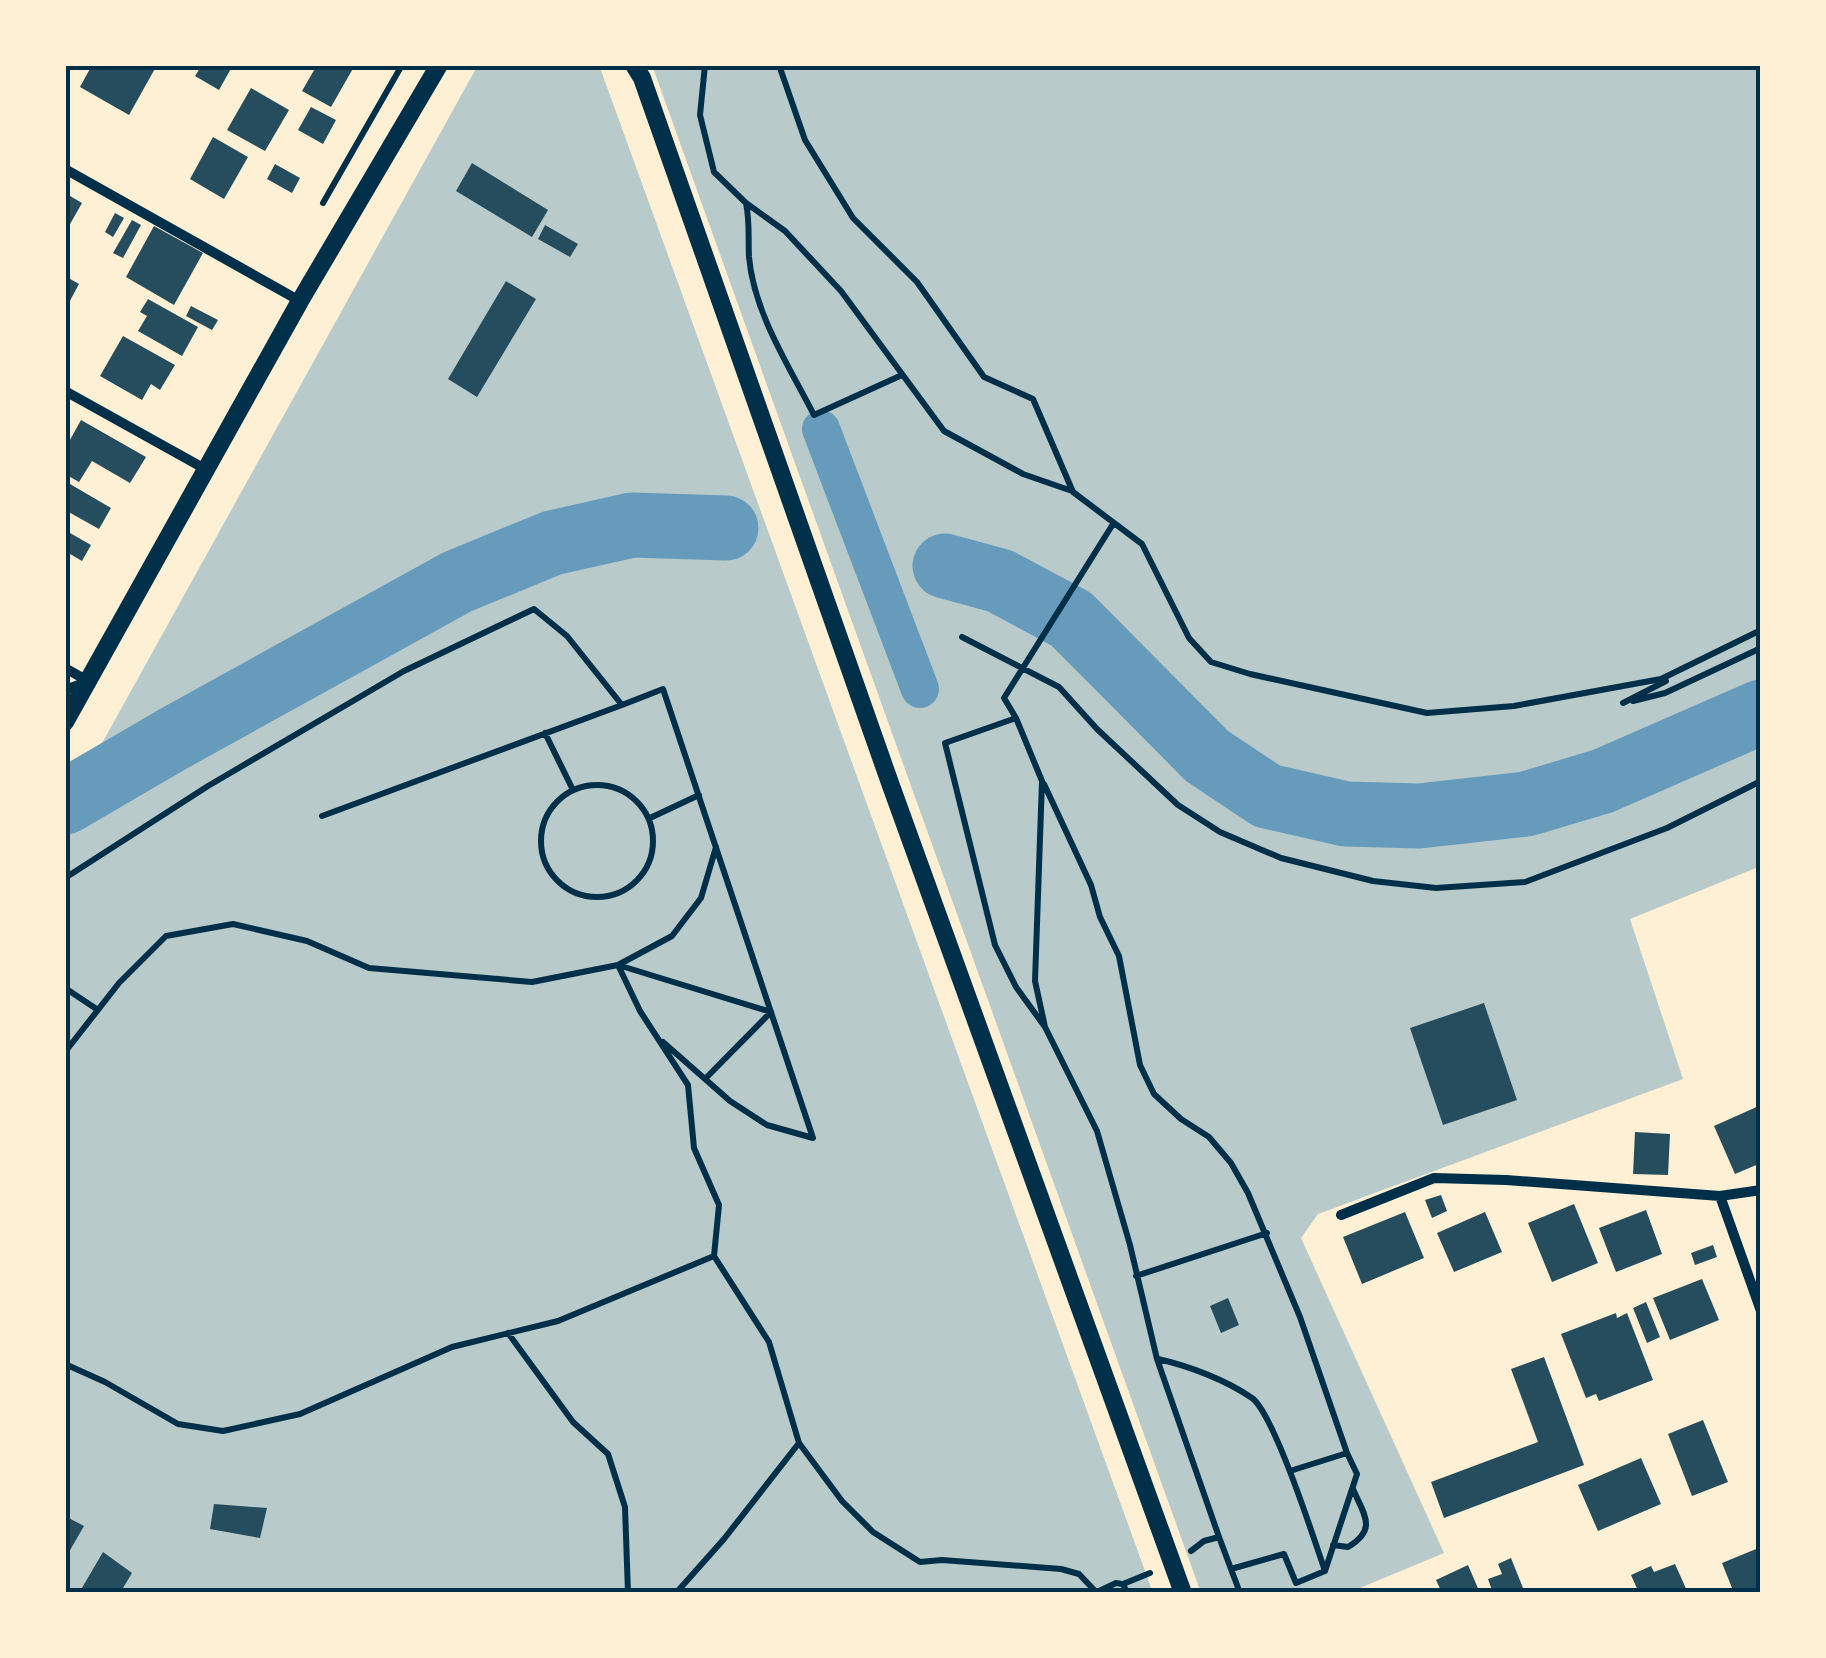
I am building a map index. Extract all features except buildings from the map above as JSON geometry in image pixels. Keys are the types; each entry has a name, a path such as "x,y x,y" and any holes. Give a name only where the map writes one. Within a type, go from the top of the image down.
{"street":[{"path":"65,722 300,301 440,65"},
{"path":"634,65 642,78 890,783 1183,1593"},
{"path":"65,169 300,301"},
{"path":"65,391 207,470"},
{"path":"65,668 88,681"},
{"path":"65,690 88,681"},
{"path":"1340,1216 1434,1178 1720,1196 1761,1190"},
{"path":"1720,1196 1761,1310"}],"path":[{"path":"314,218 402,65"},
{"path":"704,65 700,114 714,172 746,203 785,231 830,279 944,432 1023,474 1073,492 1142,544 1189,638 1211,662 1427,713 1514,706 1660,679 1761,631"},
{"path":"778,65 805,140 852,218 917,282 984,377 1033,399 1073,492"},
{"path":"746,203 751,227 749,257 764,316 814,414 902,375"},
{"path":"1113,524 1004,698 1092,885 1100,918 1119,956 1140,1065 1154,1094 1210,1137 1231,1163 1267,1234 1357,1474 1325,1570 1296,1582 1284,1554 1231,1569"},
{"path":"65,878 208,786 404,671 534,609 567,636 622,705"},
{"path":"1761,631 1623,703 1665,693 1761,648"},
{"path":"962,637 1059,687 1097,729 1178,805 1220,832 1281,858 1373,881 1436,888 1525,882 1667,828 1761,781"},
{"path":"322,816 663,688 813,1138 767,1125 730,1101 657,1036"},
{"path":"1016,718 946,743 995,945 1016,987 1045,1027 1098,1131 1157,1359 1240,1593"},
{"path":"546,734 573,790"},
{"path":"1042,782 1035,982 1045,1027"},
{"path":"592,784 609,785 640,803 650,818 653,853 635,884 618,894 599,898 580,895 549,872 540,835 557,801 573,790 592,784"},
{"path":"650,818 699,795"},
{"path":"65,1052 166,936 233,924 307,941 369,968 532,982 618,965 672,936 701,898 716,846"},
{"path":"618,965 688,1086 694,1148 718,1206 714,1256 769,1342 799,1444 862,1522 920,1562 942,1560 1061,1569 1079,1574 1096,1593 1173,1563 1204,1541 1219,1537"},
{"path":"618,965 771,1012"},
{"path":"65,988 98,1010"},
{"path":"706,1079 771,1012"},
{"path":"1136,1276 1267,1234"},
{"path":"65,1364 178,1424 223,1431 300,1414 452,1347 558,1321 714,1256"},
{"path":"508,1333 573,1422 608,1454 624,1508 628,1593"},
{"path":"1157,1359 1182,1364 1255,1400 1290,1471 1325,1570"},
{"path":"676,1593 799,1444"},
{"path":"1290,1471 1348,1453"},
{"path":"1334,1545 1348,1548 1366,1530 1366,1518 1352,1488"},
{"path":"1122,1584 1126,1593"}],"shaded area":[{"path":"478,65 599,65 1153,1593 65,1593 65,810"},
{"path":"652,65 1761,65 1761,866 1630,919 1683,1079 1318,1214 1301,1238 1444,1553 1348,1593 1201,1593"}],"waterway":[{"path":"821,429 920,689"},
{"path":"65,802 457,582 552,543 632,525 726,528"},
{"path":"945,566 1000,581 1071,619 1207,756 1267,796 1346,814 1419,816 1526,804 1603,781 1761,712"}]}
